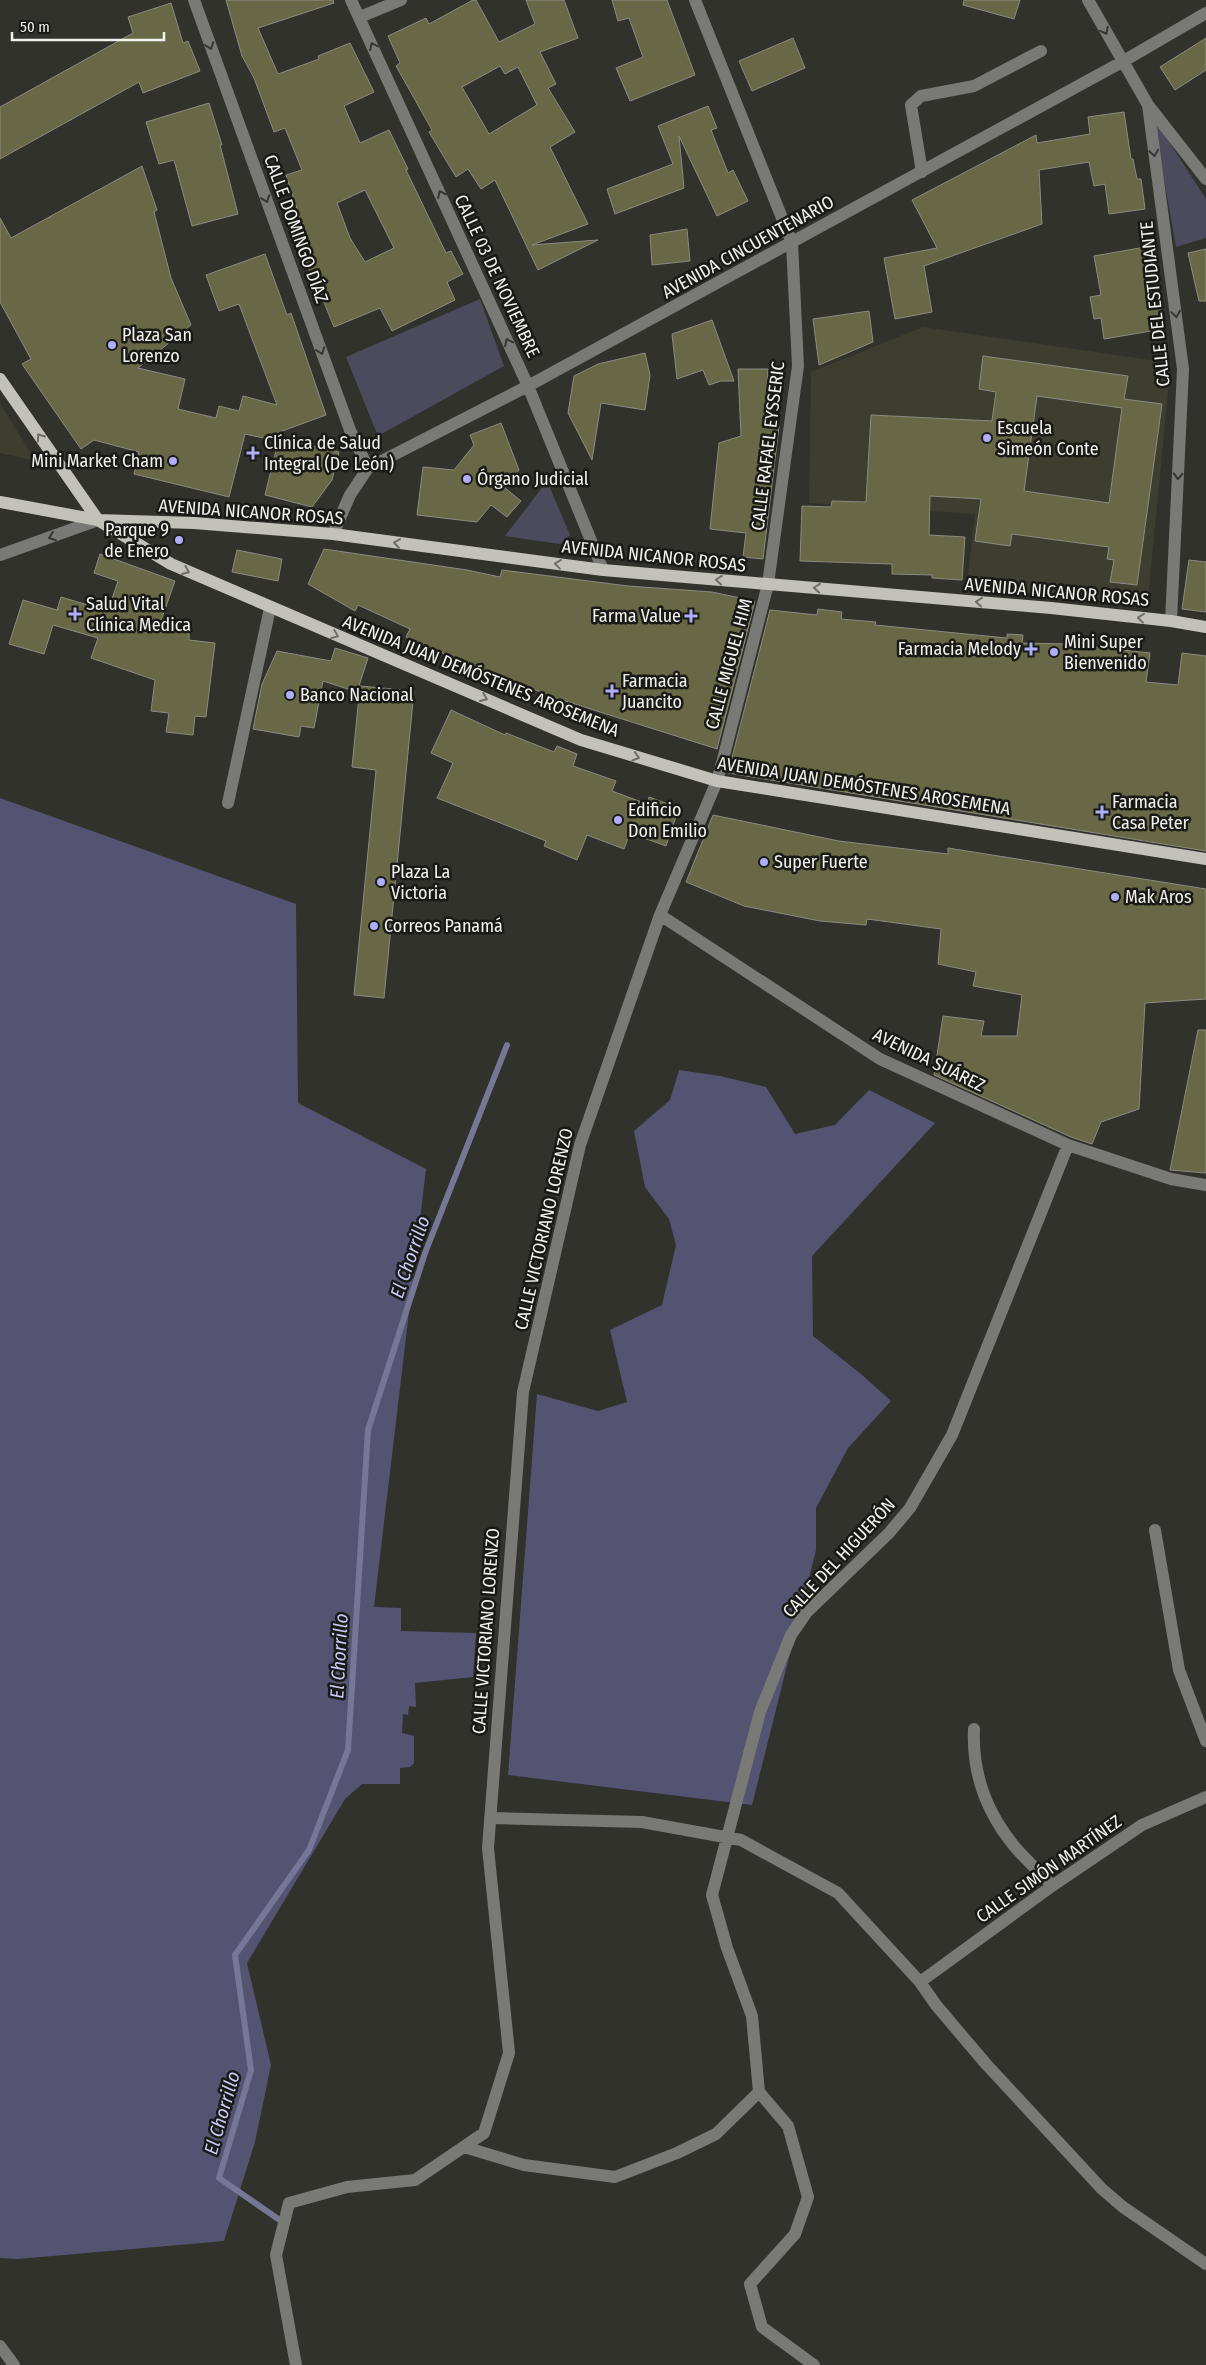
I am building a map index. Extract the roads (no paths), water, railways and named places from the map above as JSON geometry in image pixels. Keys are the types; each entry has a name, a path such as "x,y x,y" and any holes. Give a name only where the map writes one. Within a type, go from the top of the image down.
{"main road":[{"path":"0,379 98,520"},
{"name":"AVENIDA JUAN DEMÓSTENES AROSEMENA","path":"0,502 98,520 171,564 581,740 716,782 1206,859"},
{"name":"AVENIDA NICANOR ROSAS","path":"98,520 194,523 333,534 603,570 1171,621 1206,627"}],"street":[{"name":"CALLE DOMINGO DÍAZ","path":"194,0 350,430 368,468"},
{"name":"CALLE 03 DE NOVIEMBRE","path":"351,0 528,386 603,570"},
{"path":"360,17 401,0"},
{"name":"CALLE RAFAEL EYSSERIC","path":"695,0 792,243 798,366 768,584"},
{"path":"1088,0 1148,105 1206,179"},
{"name":"AVENIDA CINCUENTENARIO","path":"333,534 350,495 368,468 528,386 792,243 1122,62 1206,13"},
{"path":"922,172 911,105 921,96 974,86 1041,51"},
{"name":"CALLE DEL ESTUDIANTE","path":"1148,105 1183,369 1171,621"},
{"path":"0,555 98,520"},
{"name":"CALLE MIGUEL HIM","path":"716,782 768,584"},
{"path":"228,803 270,608"},
{"name":"CALLE VICTORIANO LORENZO","path":"296,2365 276,2255 289,2203 347,2187 415,2180 464,2147 484,2133 509,2053 488,1848 523,1392 580,1145 660,915 716,782"},
{"name":"AVENIDA SUÁREZ","path":"660,915 880,1059 1068,1145 1171,1179 1206,1184"},
{"name":"CALLE DEL HIGUERÓN","path":"759,2092 752,2016 727,1948 712,1895 760,1712 791,1635 806,1613 889,1533 910,1508 926,1483 952,1435 1068,1145"},
{"path":"1155,1530 1179,1670 1206,1741"},
{"path":"974,1729 976,1774 990,1808 1014,1846 1052,1886"},
{"name":"CALLE SIMÓN MARTÍNEZ","path":"920,1982 1052,1886 1142,1825 1206,1797"},
{"path":"490,1818 642,1822 741,1840 838,1893 920,1982 936,2005 986,2064 1102,2189 1122,2207 1206,2264"},
{"path":"464,2147 524,2165 615,2177 678,2153 716,2134 759,2092 788,2126 808,2197 795,2234 750,2284 762,2326 814,2365"},
{"path":"0,2346 14,2365"}],"waterway":[{"name":"El Chorrillo","path":"284,2223 219,2178 251,2070 235,1955 309,1850 348,1750 368,1430 425,1253 507,1045"}],"place":[{"name":"Plaza San Lorenzo","path":"112,345"},
{"name":"Escuela Simeón Conte","path":"987,438"},
{"name":"Clínica de Salud Integral (De León)","path":"253,453"},
{"name":"Mini Market Cham","path":"173,461"},
{"name":"Órgano Judicial","path":"467,479"},
{"name":"Parque 9 de Enero","path":"179,540"},
{"name":"Salud Vital Clínica Medica","path":"75,614"},
{"name":"Farma Value","path":"691,616"},
{"name":"Farmacia Melody","path":"1031,649"},
{"name":"Mini Super Bienvenido","path":"1054,652"},
{"name":"Farmacia Juancito","path":"612,691"},
{"name":"Banco Nacional","path":"290,695"},
{"name":"Farmacia Casa Peter","path":"1102,812"},
{"name":"Edificio Don Emilio","path":"618,820"},
{"name":"Super Fuerte","path":"764,862"},
{"name":"Plaza La Victoria","path":"381,882"},
{"name":"Mak Aros","path":"1115,897"},
{"name":"Correos Panamá","path":"374,926"}]}
